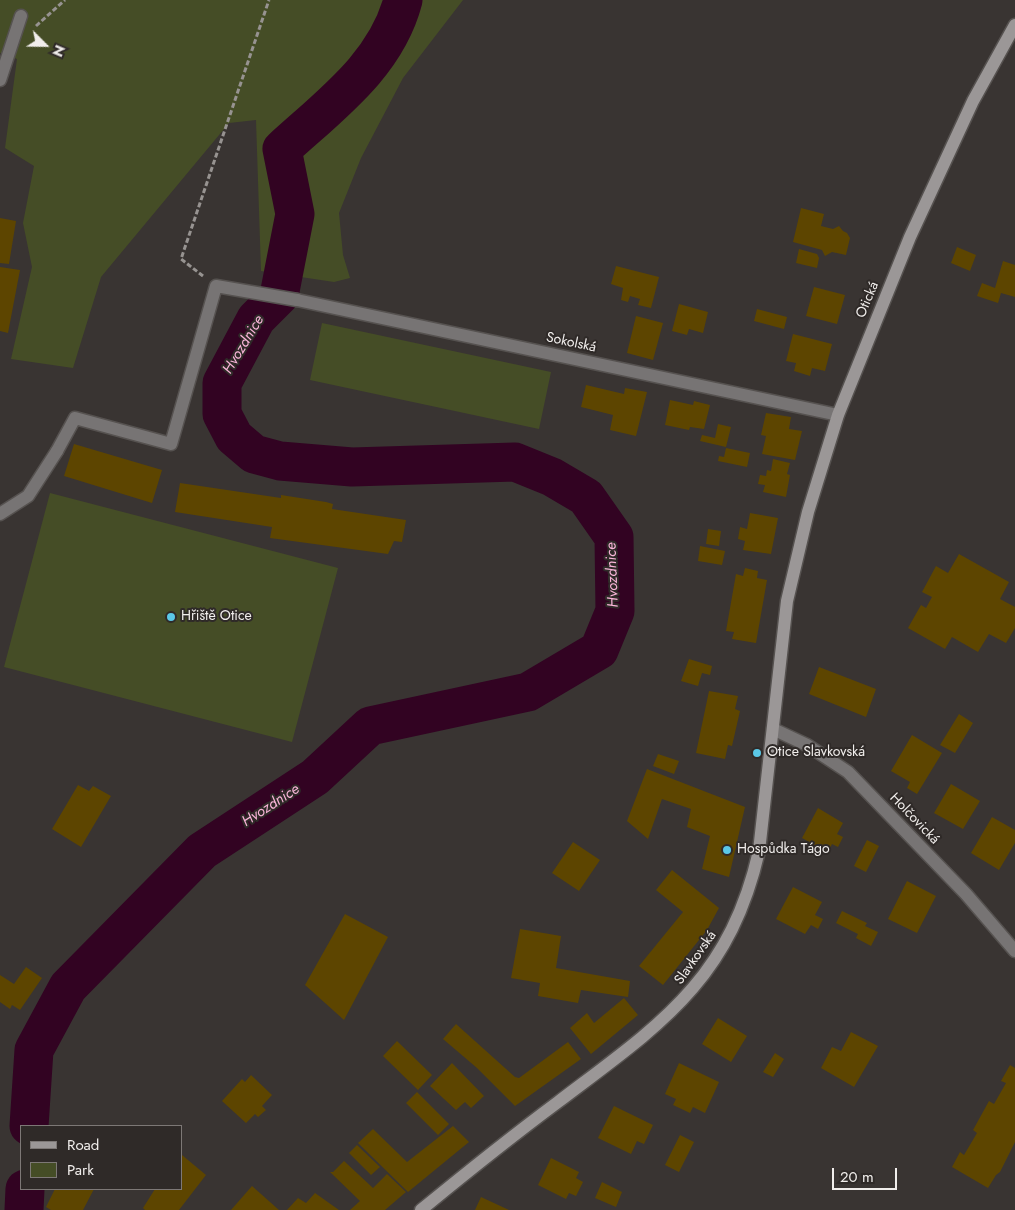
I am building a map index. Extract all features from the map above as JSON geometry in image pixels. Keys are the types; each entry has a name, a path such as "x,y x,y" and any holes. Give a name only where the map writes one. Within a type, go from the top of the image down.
{"main road":[{"name":"Otická","path":"787,601 808,512 838,415 914,228 973,101 1015,25"},
{"name":"Slavkovská","path":"421,1210 494,1150 654,1030 704,977 731,933 754,875 764,818 787,601"}],"street":[{"path":"0,80 21,16"},
{"path":"0,514 28,496 57,451 75,418 170,444 216,286"},
{"name":"Sokolská","path":"216,286 297,300 838,415"},
{"name":"Holčovická","path":"773,729 807,745 848,772 966,894 1015,952"}],"path":[{"path":"21,16 37,26 65,0"},
{"path":"216,286 181,259 269,0"}],"green space":[{"path":"0,0 463,0 403,78 361,158 339,213 343,255 350,278 334,282 261,271 256,120 229,123 101,277 73,368 11,359 32,267 23,223 34,166 5,148 17,59 0,53"},
{"path":"322,323 551,372 539,429 310,380"},
{"name":"Hřiště Otice","path":"50,493 338,568 292,742 4,667"}],"building":[{"path":"801,208 824,214 821,226 833,229 839,226 847,233 850,238 846,255 832,252 825,256 822,250 793,242"},
{"path":"0,218 16,221 9,264 0,263"},
{"path":"957,247 976,255 970,271 951,263"},
{"path":"799,249 817,254 819,258 817,268 796,263"},
{"path":"1003,261 1015,265 1015,297 1001,293 998,303 977,296 982,283 995,288"},
{"path":"616,266 659,277 651,308 638,305 640,299 630,296 628,302 621,300 623,288 611,284"},
{"path":"0,267 20,270 8,333 0,331"},
{"path":"814,287 845,295 837,324 806,316"},
{"path":"679,304 708,312 703,333 689,329 687,335 672,331"},
{"path":"757,309 787,317 784,329 754,321"},
{"path":"636,316 663,323 653,360 627,353"},
{"path":"793,334 832,344 825,371 812,368 810,376 794,371 796,363 786,361"},
{"path":"586,385 624,394 625,388 647,392 636,436 610,430 613,415 581,407"},
{"path":"670,400 693,405 694,401 710,405 704,429 690,427 689,430 665,425"},
{"path":"766,413 791,417 789,429 802,431 795,460 762,454 766,436 761,435"},
{"path":"718,424 731,427 726,447 700,441 702,435 715,438"},
{"path":"74,444 162,470 152,503 64,476"},
{"path":"726,448 750,453 747,467 718,461 719,456 724,457"},
{"path":"773,459 790,463 787,474 790,475 786,497 763,492 765,485 758,484 760,475 766,476 767,470 771,471"},
{"path":"180,483 281,498 281,495 326,502 333,504 332,509 406,520 402,542 394,541 388,554 270,538 272,527 175,512"},
{"path":"750,513 778,518 771,554 743,550 745,541 738,539 740,527 747,529"},
{"path":"708,529 721,531 719,546 706,544"},
{"path":"700,546 725,551 722,565 698,561"},
{"path":"959,554 1009,582 1000,599 1015,607 1015,628 1006,643 989,634 978,652 952,637 945,649 908,628 921,605 926,608 932,597 922,592 936,566 948,573"},
{"path":"745,568 758,571 757,578 767,580 756,643 732,639 734,632 726,631 736,574 743,576"},
{"path":"689,659 712,666 710,675 702,673 698,686 681,681"},
{"path":"819,667 876,689 866,717 809,694"},
{"path":"709,691 738,696 735,709 740,711 732,746 728,745 725,759 696,753"},
{"path":"959,714 973,723 955,753 940,745"},
{"path":"912,735 942,753 917,794 907,788 910,782 891,771"},
{"path":"658,754 679,761 674,774 653,766"},
{"path":"647,769 745,807 729,877 702,869 710,836 687,827 691,809 662,799 648,839 627,821"},
{"path":"951,784 980,801 963,829 934,813"},
{"path":"78,785 89,791 93,786 111,796 81,847 52,829"},
{"path":"818,808 843,823 837,834 843,837 838,847 832,844 828,852 802,838"},
{"path":"992,817 1015,830 1015,843 999,870 971,853"},
{"path":"867,840 879,846 866,872 854,866"},
{"path":"573,842 600,860 579,891 552,873"},
{"path":"672,870 719,908 707,930 663,985 639,966 683,912 656,890"},
{"path":"907,881 936,896 917,933 888,919"},
{"path":"793,887 822,902 815,915 823,919 818,929 811,925 805,934 776,919"},
{"path":"842,911 867,923 865,926 878,932 871,946 856,938 858,934 836,923"},
{"path":"345,914 388,937 344,1020 305,985"},
{"path":"520,929 561,936 556,968 630,981 628,997 581,990 578,1003 538,996 540,983 511,978"},
{"path":"26,967 42,978 20,1010 12,1005 10,1009 0,1002 0,975 14,984"},
{"path":"624,998 638,1015 591,1054 570,1028 587,1013 594,1023"},
{"path":"718,1018 747,1036 731,1062 702,1044"},
{"path":"456,1024 515,1077 519,1078 568,1042 581,1059 515,1106 477,1068 443,1039"},
{"path":"851,1032 878,1046 854,1087 821,1068 832,1047 841,1051"},
{"path":"397,1041 432,1075 418,1090 383,1056"},
{"path":"775,1053 784,1059 773,1077 763,1072"},
{"path":"452,1063 484,1096 471,1108 465,1102 456,1110 430,1086"},
{"path":"679,1063 719,1082 705,1113 693,1107 690,1113 673,1105 676,1099 665,1094"},
{"path":"1010,1065 1015,1068 1015,1142 1000,1172 988,1188 952,1167 960,1152 964,1155 977,1133 973,1130 989,1101 994,1104 1006,1083 1001,1081"},
{"path":"251,1075 272,1095 262,1106 266,1110 258,1117 255,1114 246,1123 222,1101 242,1079 245,1082"},
{"path":"417,1092 449,1124 438,1135 406,1103"},
{"path":"614,1106 653,1125 644,1144 637,1141 631,1154 598,1138"},
{"path":"453,1126 469,1142 408,1192 358,1143 373,1129 407,1162"},
{"path":"680,1135 694,1142 679,1172 665,1165"},
{"path":"357,1145 380,1167 371,1175 349,1153"},
{"path":"182,1155 206,1175 179,1210 145,1210 143,1208 154,1190 182,1190"},
{"path":"551,1158 579,1172 576,1178 583,1182 576,1196 569,1193 566,1199 538,1185"},
{"path":"344,1161 373,1188 387,1174 406,1192 385,1210 350,1210 360,1201 330,1172 333,1172"},
{"path":"602,1182 622,1192 616,1207 595,1198"},
{"path":"252,1186 279,1210 231,1210"},
{"path":"54,1190 93,1190 83,1210 51,1210 46,1207"},
{"path":"315,1193 339,1210 287,1210 298,1198 306,1203"},
{"path":"481,1197 509,1210 475,1210"}],"waterway":[{"name":"Hvozdnice","path":"29,1125 34,1050 68,987 202,851 315,777 370,726 528,692 599,650 615,611 614,537 586,497 552,477 515,462 352,467 280,461 254,454 234,437 222,414 222,383 256,319 279,296 295,214 282,149 337,100 370,64 384,45 395,23 403,0"},
{"name":"Hvozdnice","path":"24,1210 25,1190"}],"place":[{"name":"Hřiště Otice","path":"171,617"},
{"name":"Otice Slavkovská","path":"757,753"},
{"name":"Hospůdka Tágo","path":"727,850"}]}
